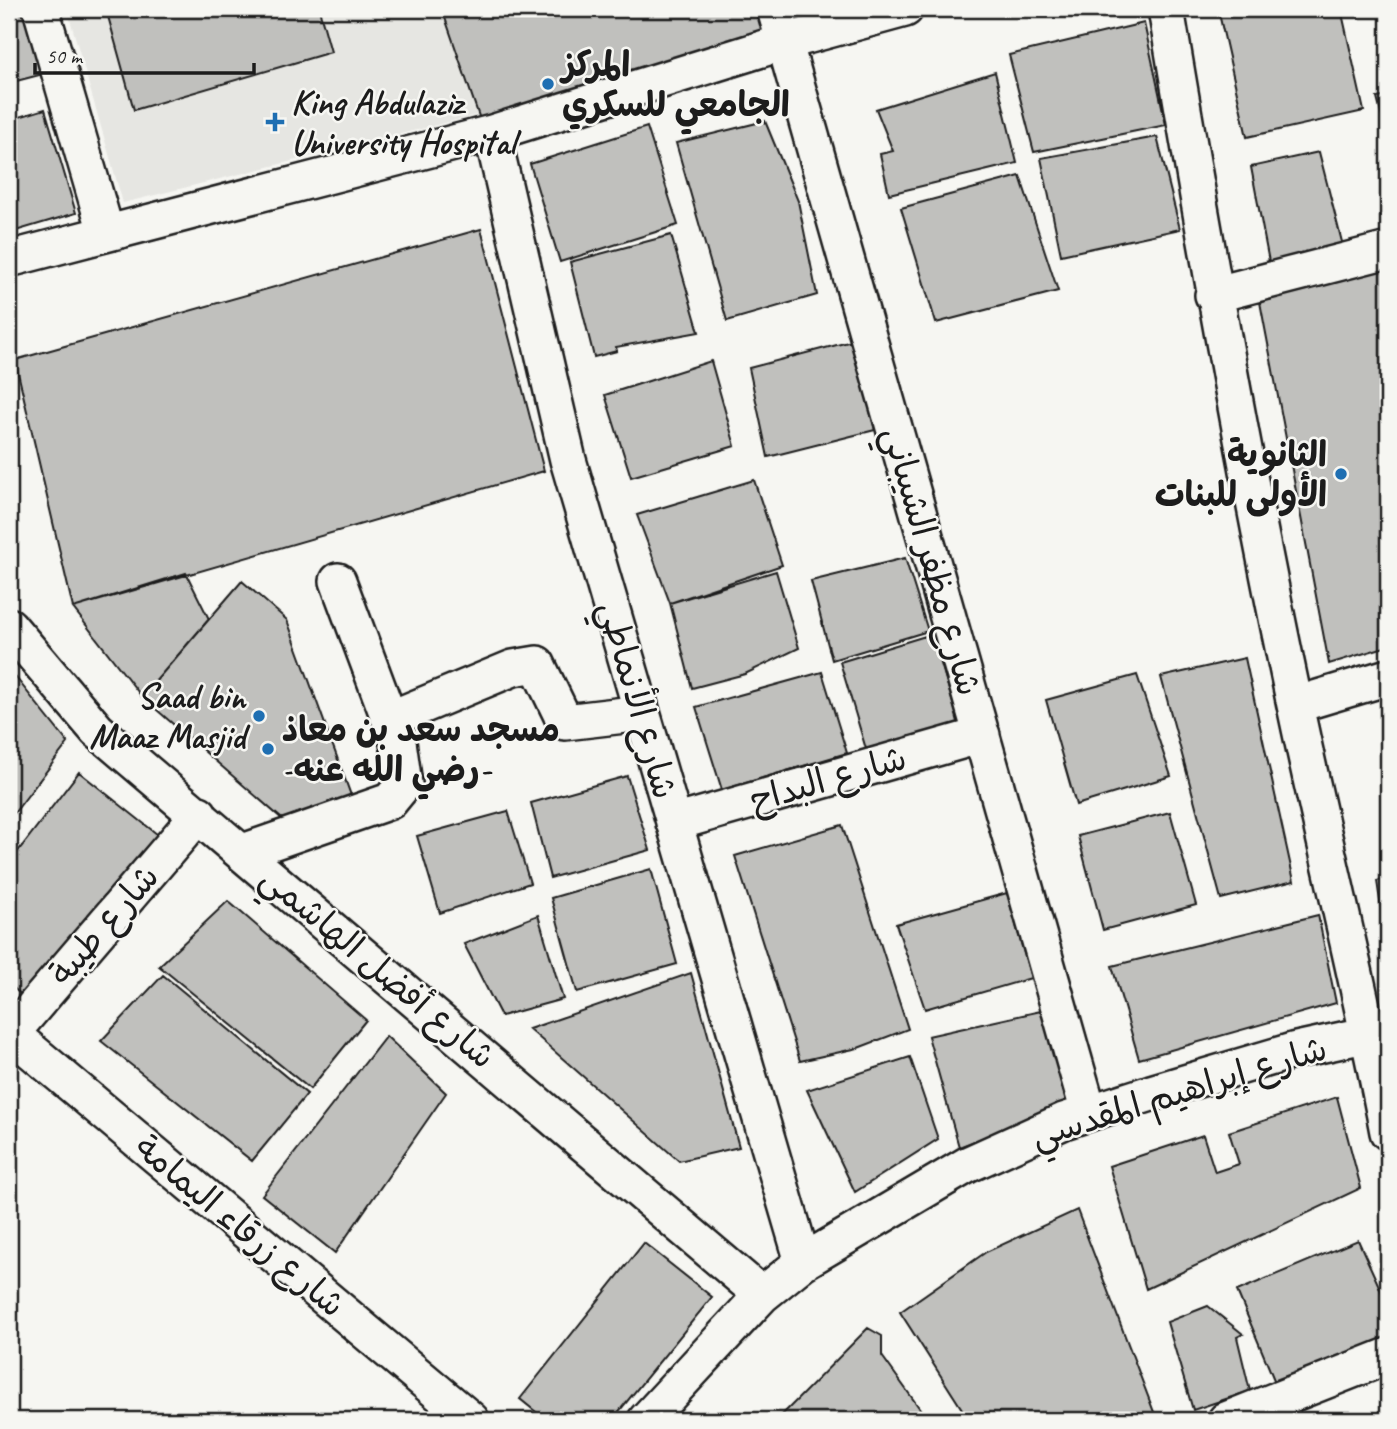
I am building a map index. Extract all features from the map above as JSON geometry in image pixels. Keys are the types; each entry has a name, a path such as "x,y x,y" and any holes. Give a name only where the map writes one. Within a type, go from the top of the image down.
{"street":[{"path":"41,9 106,232"},
{"name":"شارع مظفر الشيباني","path":"775,9 1089,1113"},
{"path":"9,259 492,133 784,42 905,9"},
{"path":"1166,9 1213,295 1295,705 1379,1032 1388,1132"},
{"name":"شارع الأنماطي","path":"492,133 568,460 803,1262"},
{"path":"1213,295 1388,250"},
{"path":"243,852 390,801 404,784 398,742 338,581"},
{"name":"شارع أفضل الهاشمي","path":"9,626 97,730 762,1295"},
{"path":"390,719 513,668 537,664 565,722 642,713"},
{"path":"1295,705 1388,677"},
{"name":"شارع البداح","path":"674,823 982,735"},
{"name":"شارع طيبة","path":"10,1034 198,814"},
{"name":"شارع إبراهيم المقدسي","path":"646,1420 762,1295 803,1262 967,1165 1089,1113 1296,1050 1379,1032"},
{"name":"شارع زرقاء اليمامة","path":"10,1034 471,1420"},
{"path":"1226,1420 1388,1356"}],"shaded area":[{"name":"King Abdulaziz University Hospital","path":"67,9 770,9 779,40 123,203"}],"building":[{"path":"9,9 25,9 43,74 9,83"},
{"path":"106,9 319,9 331,52 134,110"},
{"name":"المركز الجامعي للسكري","path":"442,9 764,9 774,37 484,131"},
{"path":"1218,9 1341,9 1364,111 1247,137"},
{"path":"1144,23 1166,125 1034,152 1009,55"},
{"path":"995,72 1017,163 889,194 880,154 893,151 876,109"},
{"path":"1388,96 1388,140 1377,98"},
{"path":"45,109 76,213 9,233 9,120"},
{"path":"765,121 798,201 817,295 727,321 676,143"},
{"path":"647,127 678,225 560,262 530,164"},
{"path":"1157,137 1180,229 1061,255 1041,158"},
{"path":"1319,152 1343,246 1270,267 1251,167"},
{"path":"1020,176 1058,291 936,323 901,208"},
{"path":"481,229 544,471 73,608 15,360"},
{"path":"671,235 699,332 616,347 617,351 594,357 570,262"},
{"name":"الثانوية الأولى للبنات","path":"1388,267 1388,646 1329,664 1260,302"},
{"path":"852,341 875,430 768,457 749,368"},
{"path":"711,361 735,446 631,477 605,395"},
{"path":"754,480 782,565 670,603 637,515"},
{"path":"905,558 928,631 832,660 811,581"},
{"path":"776,571 799,648 745,674 692,688 670,603"},
{"path":"186,573 209,619 142,697 73,608"},
{"name":"مسجد سعد بن معاذ -رضي الله عنه-","path":"242,581 287,620 353,801 289,825 142,697"},
{"path":"932,634 959,723 866,749 840,662"},
{"path":"1245,658 1294,881 1221,899 1161,677"},
{"path":"9,669 68,743 12,816 9,814"},
{"path":"822,672 847,753 722,790 696,707"},
{"path":"1137,675 1171,776 1076,805 1046,700"},
{"path":"79,772 167,842 26,999 9,984 9,863"},
{"path":"627,776 650,850 550,878 531,803"},
{"path":"508,811 530,883 440,913 417,836"},
{"path":"1170,812 1196,905 1103,930 1078,836"},
{"path":"842,825 908,1029 858,1048 800,1061 735,856"},
{"path":"651,869 677,964 577,992 551,898"},
{"path":"1388,878 1388,955 1377,881"},
{"path":"1007,893 1031,978 925,1009 896,924"},
{"path":"228,901 366,1020 310,1089 159,966"},
{"path":"538,915 563,999 501,1016 464,944"},
{"path":"1318,915 1336,1003 1139,1059 1112,966"},
{"path":"691,973 739,1147 679,1161 529,1029"},
{"path":"163,975 307,1094 252,1161 101,1041"},
{"path":"1041,1011 1070,1104 959,1147 928,1036"},
{"path":"386,1036 446,1093 335,1253 262,1195"},
{"path":"910,1057 938,1139 855,1192 807,1090"},
{"path":"1337,1097 1361,1188 1146,1289 1109,1166 1203,1135 1215,1172 1239,1164 1229,1132"},
{"path":"1077,1210 1157,1420 969,1420 900,1312 986,1252"},
{"path":"1358,1240 1388,1306 1388,1344 1279,1392 1237,1291"},
{"path":"644,1243 712,1297 612,1420 546,1420 520,1399"},
{"path":"1208,1306 1243,1334 1237,1337 1250,1391 1193,1410 1167,1322"},
{"path":"868,1328 882,1336 882,1356 928,1420 777,1420"}],"place":[{"name":"المركز الجامعي للسكري","path":"548,84"},
{"name":"King Abdulaziz University Hospital","path":"275,122"},
{"name":"الثانوية الأولى للبنات","path":"1341,474"},
{"name":"Saad bin Maaz Masjid","path":"259,716"},
{"name":"مسجد سعد بن معاذ -رضي الله عنه-","path":"268,749"}]}
